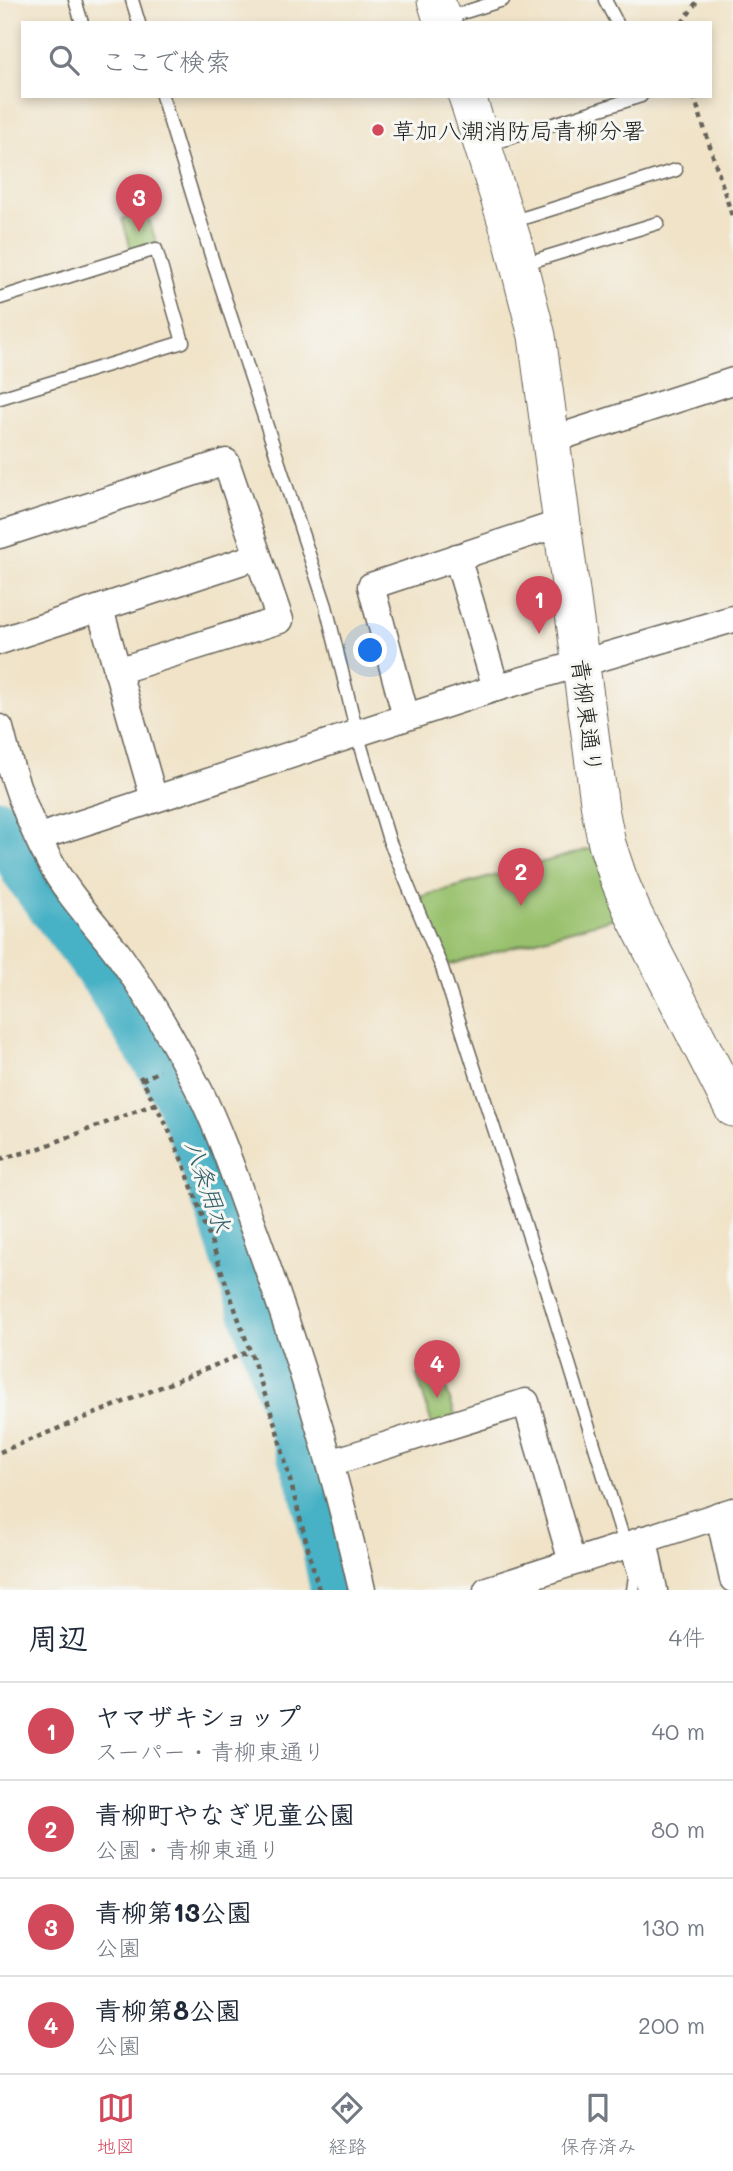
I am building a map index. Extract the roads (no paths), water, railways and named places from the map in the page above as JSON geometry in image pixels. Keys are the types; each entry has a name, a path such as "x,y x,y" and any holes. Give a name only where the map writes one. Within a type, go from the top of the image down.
{"street":[{"name":"青柳東通り","path":"468,98 508,223 537,336 600,809 607,844 634,913 733,1108"},
{"path":"551,440 733,381"},
{"path":"0,535 226,462 280,620 117,671"},
{"path":"406,717 372,586 561,523"},
{"path":"0,640 258,556"},
{"path":"457,557 496,688"},
{"path":"100,609 154,799"},
{"path":"38,837 496,688 733,619"},
{"path":"0,728 23,801 50,863 121,957 201,1093 217,1129 282,1308 330,1462 362,1590"},
{"path":"330,1462 526,1402 572,1562"},
{"path":"487,1590 726,1513 733,1578"},
{"path":"634,1542 653,1590"}],"lane":[{"path":"75,0 81,21"},
{"path":"132,0 138,21"},
{"path":"440,14 503,0"},
{"path":"605,0 616,21"},
{"path":"163,98 214,265 326,606 357,733 388,840 442,968 544,1283 634,1542 633,1590"},
{"path":"483,146 635,98"},
{"path":"508,223 677,170"},
{"path":"520,266 658,223"},
{"path":"0,298 156,249 183,342 0,398"}],"waterway":[{"name":"八条用水","path":"0,822 25,873 104,979 175,1093 199,1153 315,1499 333,1590"}],"place":[{"name":"草加八潮消防局青柳分署","path":"378,130"},
{"name":"青柳第13公園","path":"139,232"},
{"name":"ヤマザキショップ","path":"539,634"},
{"name":"青柳町やなぎ児童公園","path":"521,906"},
{"name":"青柳第8公園","path":"437,1398"}]}
